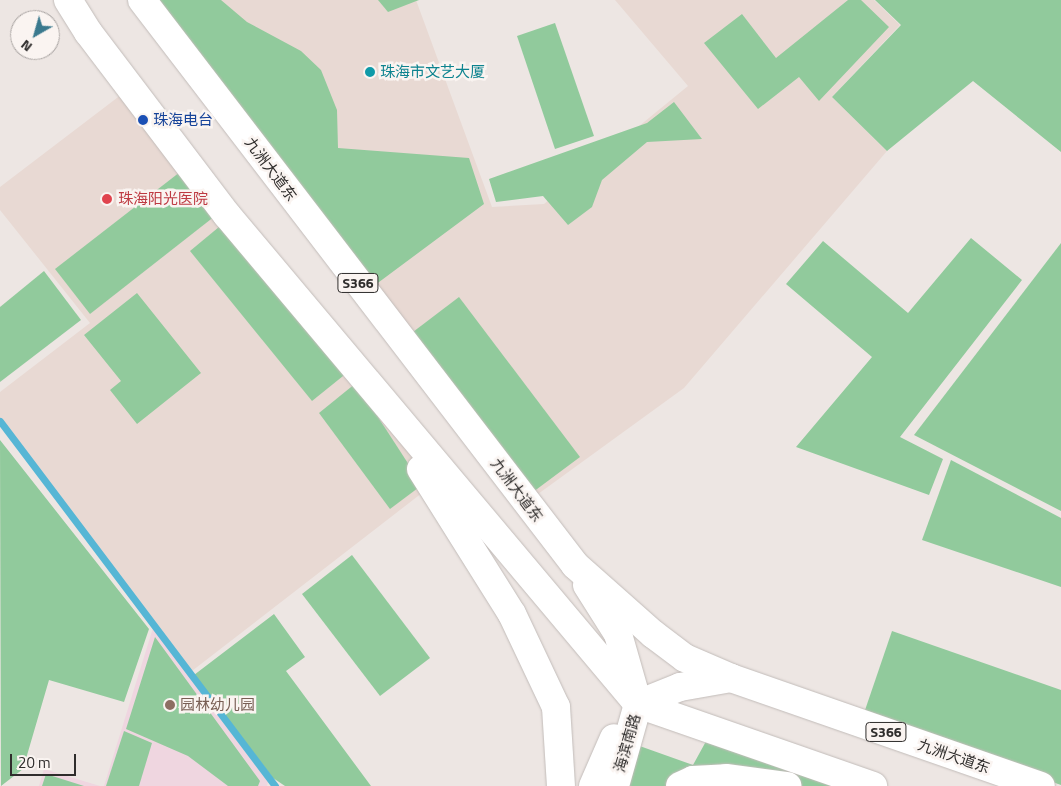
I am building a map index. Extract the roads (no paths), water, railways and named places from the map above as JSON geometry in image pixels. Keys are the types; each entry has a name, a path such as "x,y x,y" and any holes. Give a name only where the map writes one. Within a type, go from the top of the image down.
{"main road":[{"path":"68,0 88,32 227,215 638,704 873,786"},
{"name":"九洲大道东","path":"142,0 575,565 684,658 731,678 1041,786"},
{"path":"360,372 512,614 556,707 561,786"},
{"path":"575,565 618,634 638,704"},
{"path":"638,704 680,687 731,678"},
{"name":"海滨南路","path":"593,786 617,732 638,704"},
{"name":"海滨南路","path":"615,786 638,704"},
{"path":"680,786 693,780 726,778 787,786"}],"waterway":[{"path":"0,421 275,786"}],"place":[{"name":"珠海市文艺大厦","path":"370,72"},
{"name":"珠海电台","path":"143,120"},
{"name":"珠海阳光医院","path":"107,199"},
{"name":"园林幼儿园","path":"170,705"}]}
